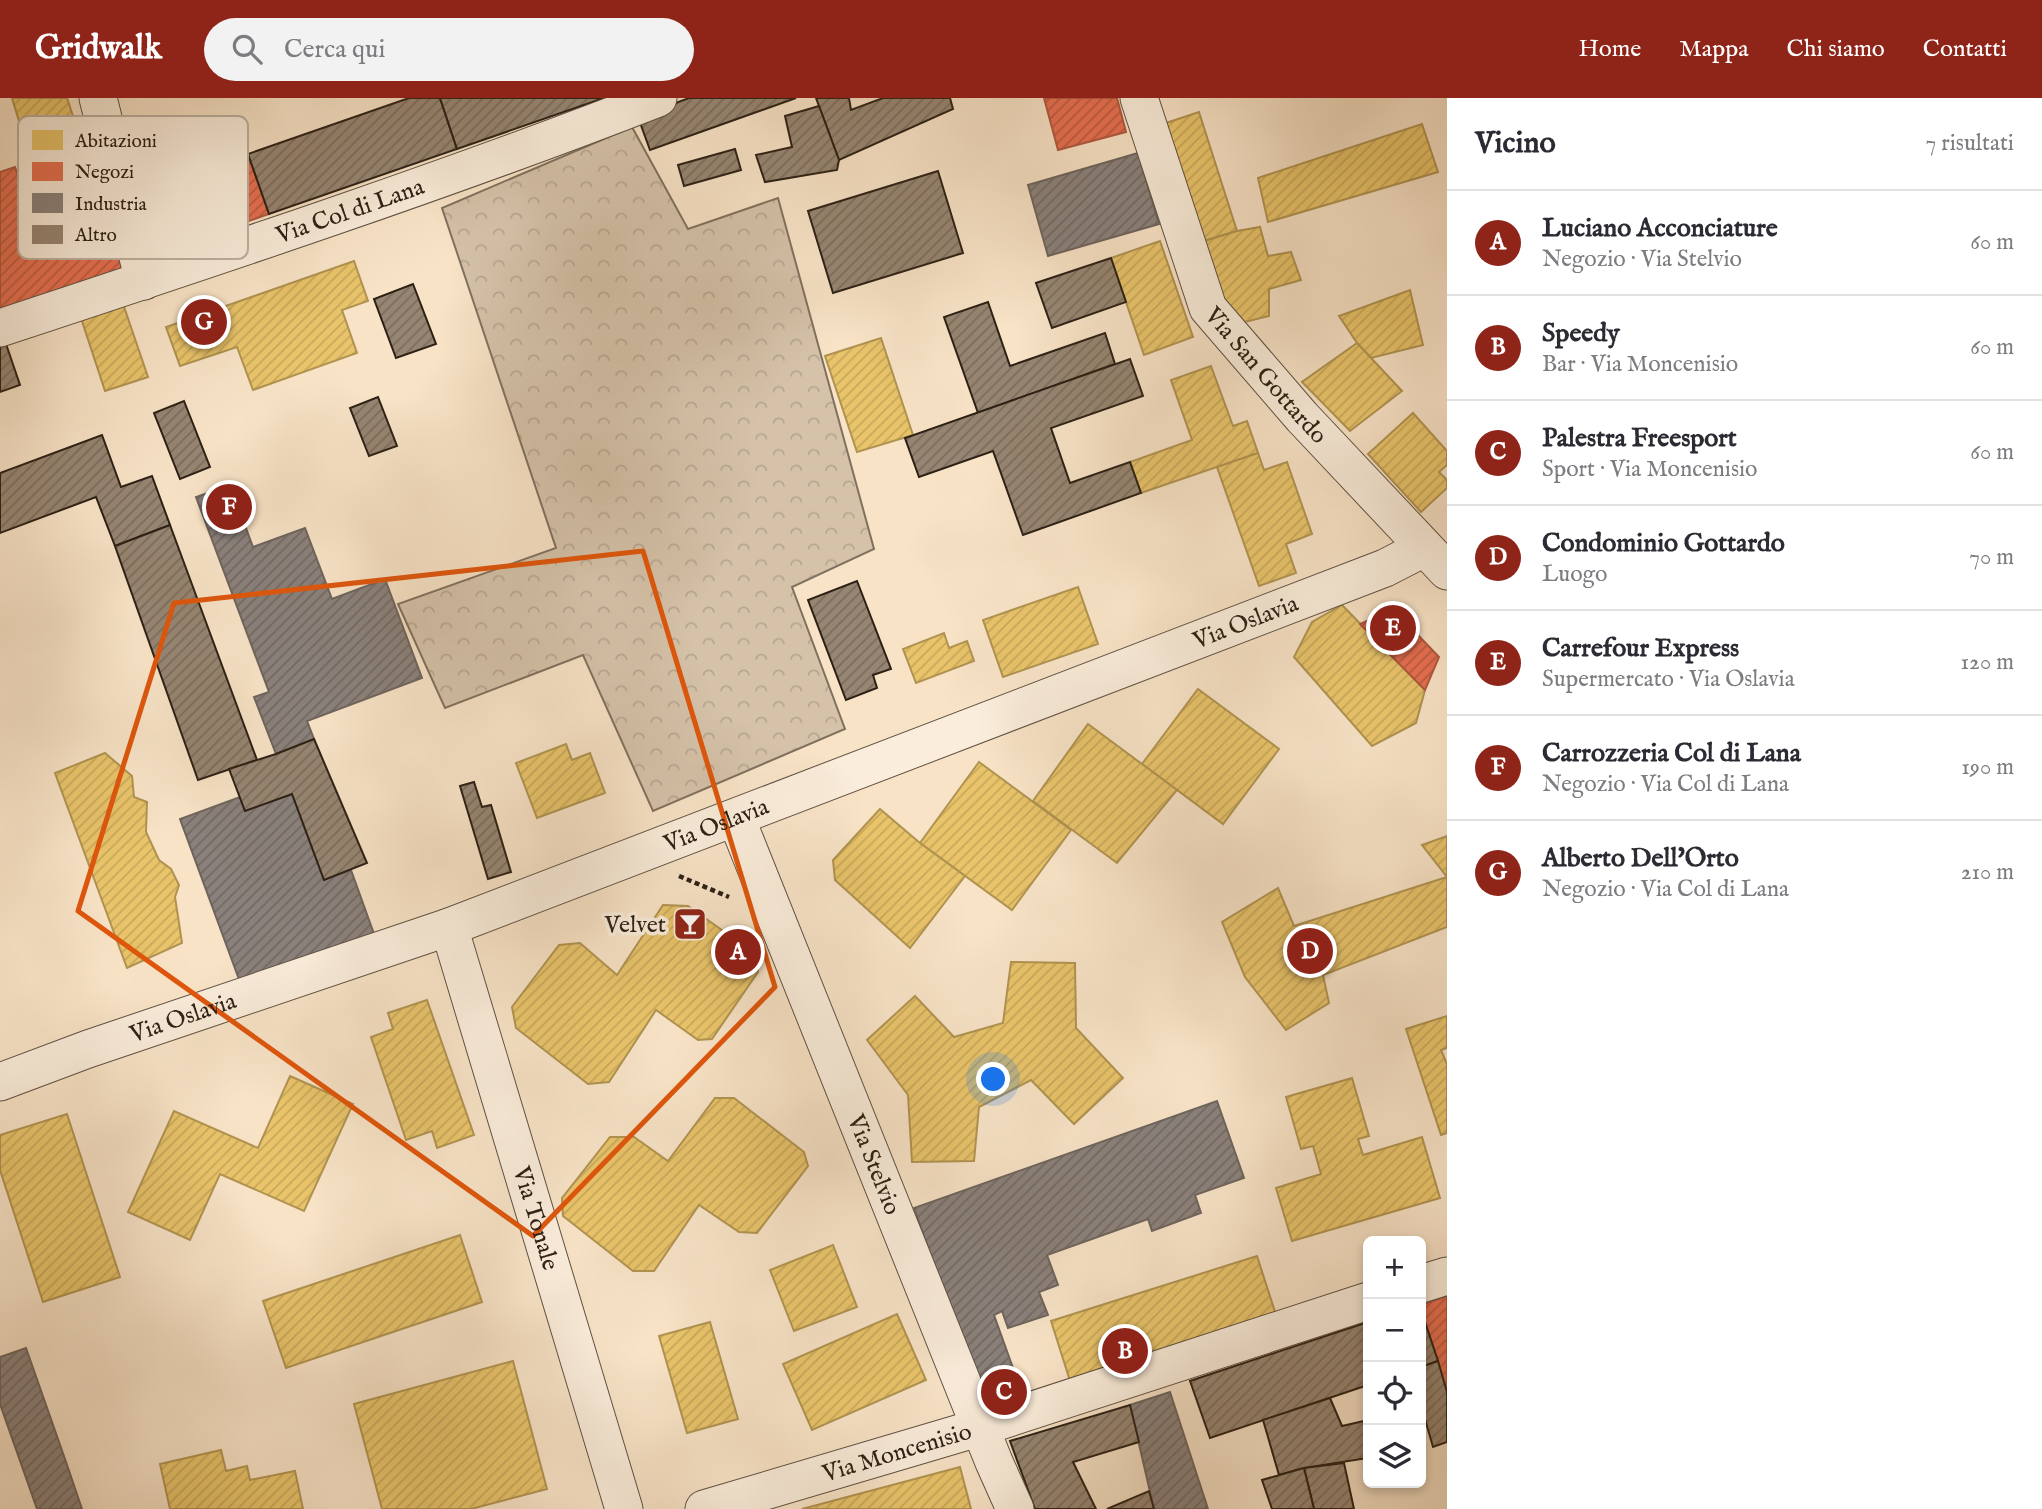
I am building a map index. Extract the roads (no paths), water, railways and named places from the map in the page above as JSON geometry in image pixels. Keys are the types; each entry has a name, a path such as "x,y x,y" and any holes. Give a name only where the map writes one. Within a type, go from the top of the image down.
{"street":[{"path":"98,98 103,116"},
{"name":"Via Col di Lana","path":"248,245 547,141 658,98"},
{"name":"Via San Gottardo","path":"1139,98 1208,309 1303,417 1436,560"},
{"path":"138,259 144,281"},
{"name":"Via Col di Lana","path":"0,328 207,259"},
{"name":"Via Oslavia","path":"0,1082 89,1049 449,927 1385,568 1436,560"},
{"name":"Via Stelvio","path":"736,818 1015,1509"},
{"name":"Via Tonale","path":"449,927 624,1509"},
{"path":"1426,1282 1447,1276"},
{"name":"Via Moncenisio","path":"704,1509 981,1427 1363,1303"}],"place":[{"name":"Alberto Dell'Orto","path":"204,322"},
{"name":"Carrozzeria Col di Lana","path":"229,507"},
{"name":"Carrefour Express","path":"1393,628"},
{"name":"Velvet","path":"690,924"},
{"name":"Condominio Gottardo","path":"1310,951"},
{"name":"Luciano Acconciature","path":"738,952"},
{"name":"Speedy","path":"1125,1351"},
{"name":"Palestra Freesport","path":"1004,1392"}]}
